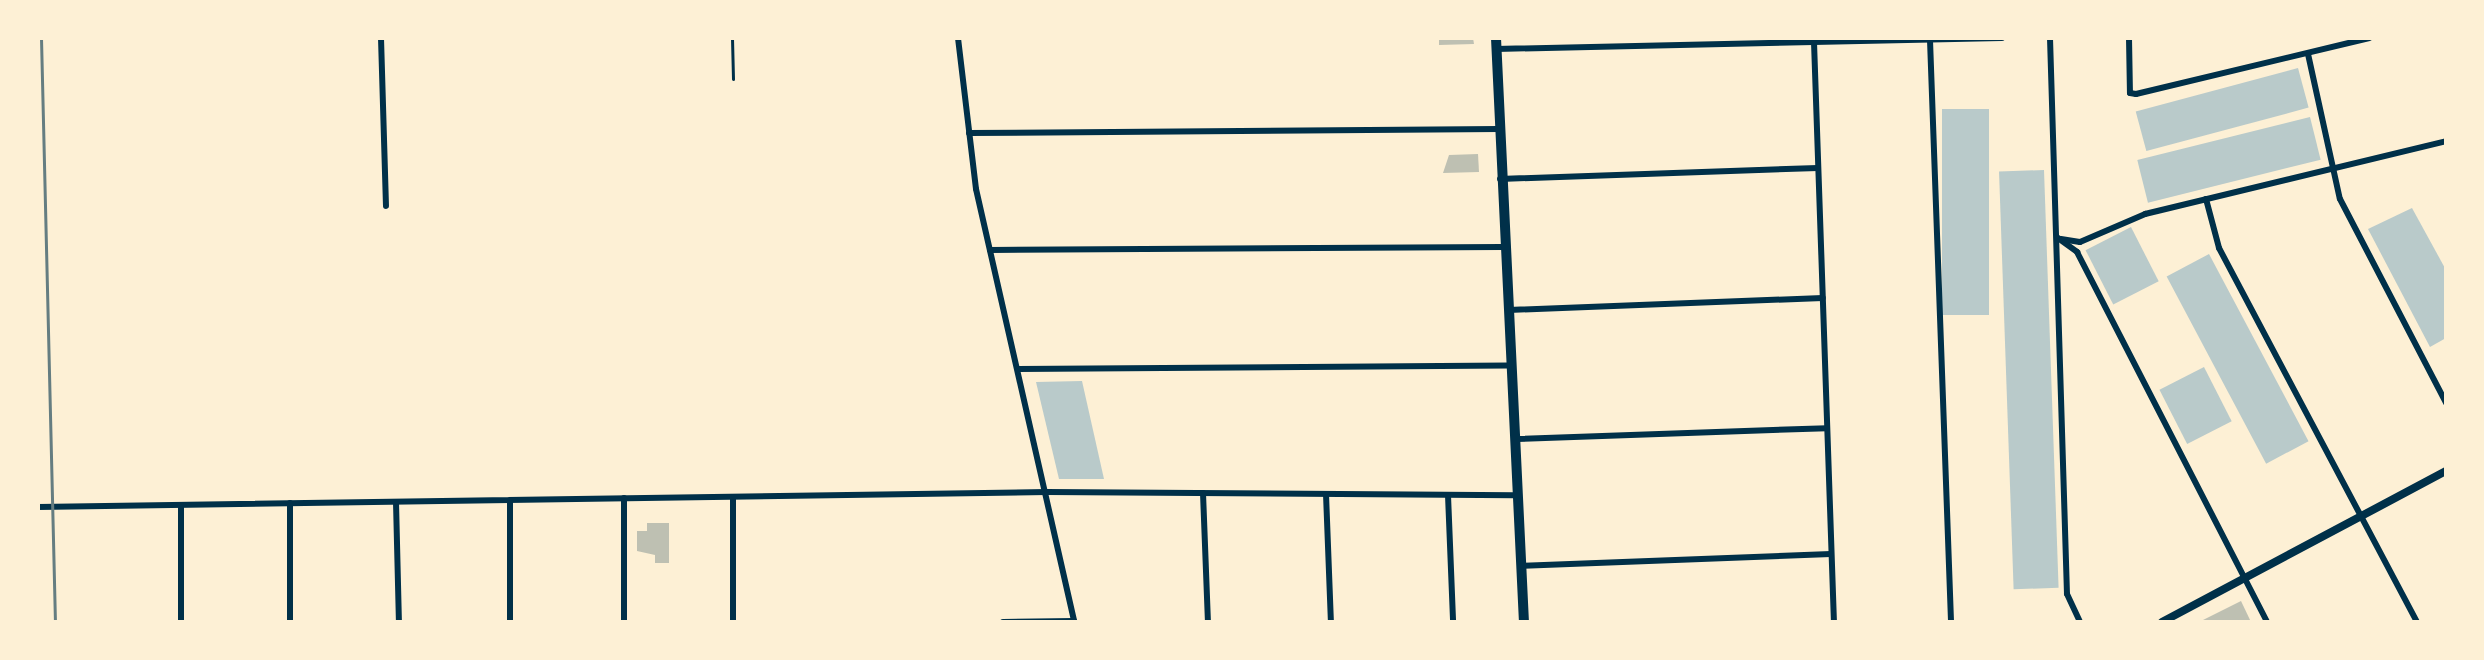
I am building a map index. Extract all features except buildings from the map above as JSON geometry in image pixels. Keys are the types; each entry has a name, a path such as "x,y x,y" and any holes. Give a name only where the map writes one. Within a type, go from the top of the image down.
{"main road":[{"path":"1496,44 1505,310 1524,622"}],"street":[{"path":"381,38 386,206"},
{"path":"958,38 969,133 990,250 1074,622 1003,622"},
{"path":"1496,44 2002,38"},
{"path":"2050,38 2067,594 2080,622"},
{"path":"2129,38 2130,93 2308,54 2339,41 2369,38"},
{"path":"1930,40 1951,622"},
{"path":"1814,42 1834,622"},
{"path":"2308,54 2348,219 2446,403"},
{"path":"969,133 1499,129"},
{"path":"2058,238 2080,242 2132,218 2446,141"},
{"path":"1500,179 1818,168"},
{"path":"2206,199 2219,248 2417,622"},
{"path":"2058,238 2077,252 2267,622"},
{"path":"990,250 1502,247"},
{"path":"1505,310 1823,298"},
{"path":"1018,369 1508,366"},
{"path":"1512,439 1827,428"},
{"path":"2162,622 2446,471"},
{"path":"38,507 1047,492 1515,495"},
{"path":"1203,493 1208,622"},
{"path":"1326,494 1331,622"},
{"path":"1448,495 1453,622"},
{"path":"733,497 733,622"},
{"path":"624,498 624,622"},
{"path":"510,500 510,622"},
{"path":"396,502 399,622"},
{"path":"290,503 290,622"},
{"path":"181,505 181,622"},
{"path":"1520,566 1831,554"}],"lane":[{"path":"732,38 733,79"}],"shaded area":[{"path":"2298,68 2309,108 2146,151 2136,111"},
{"path":"1942,109 1989,109 1989,315 1942,315"},
{"path":"2310,117 2321,160 2148,203 2137,160"},
{"path":"2044,170 2059,588 2014,589 1999,172"},
{"path":"2412,208 2446,270 2446,338 2430,347 2368,229"},
{"path":"2131,227 2159,281 2113,305 2086,250"},
{"path":"2209,254 2309,441 2266,464 2167,277"},
{"path":"2204,367 2232,421 2187,444 2159,390"},
{"path":"1082,381 1104,479 1059,479 1036,382"}],"railway":[{"path":"41,38 55,622"}]}
